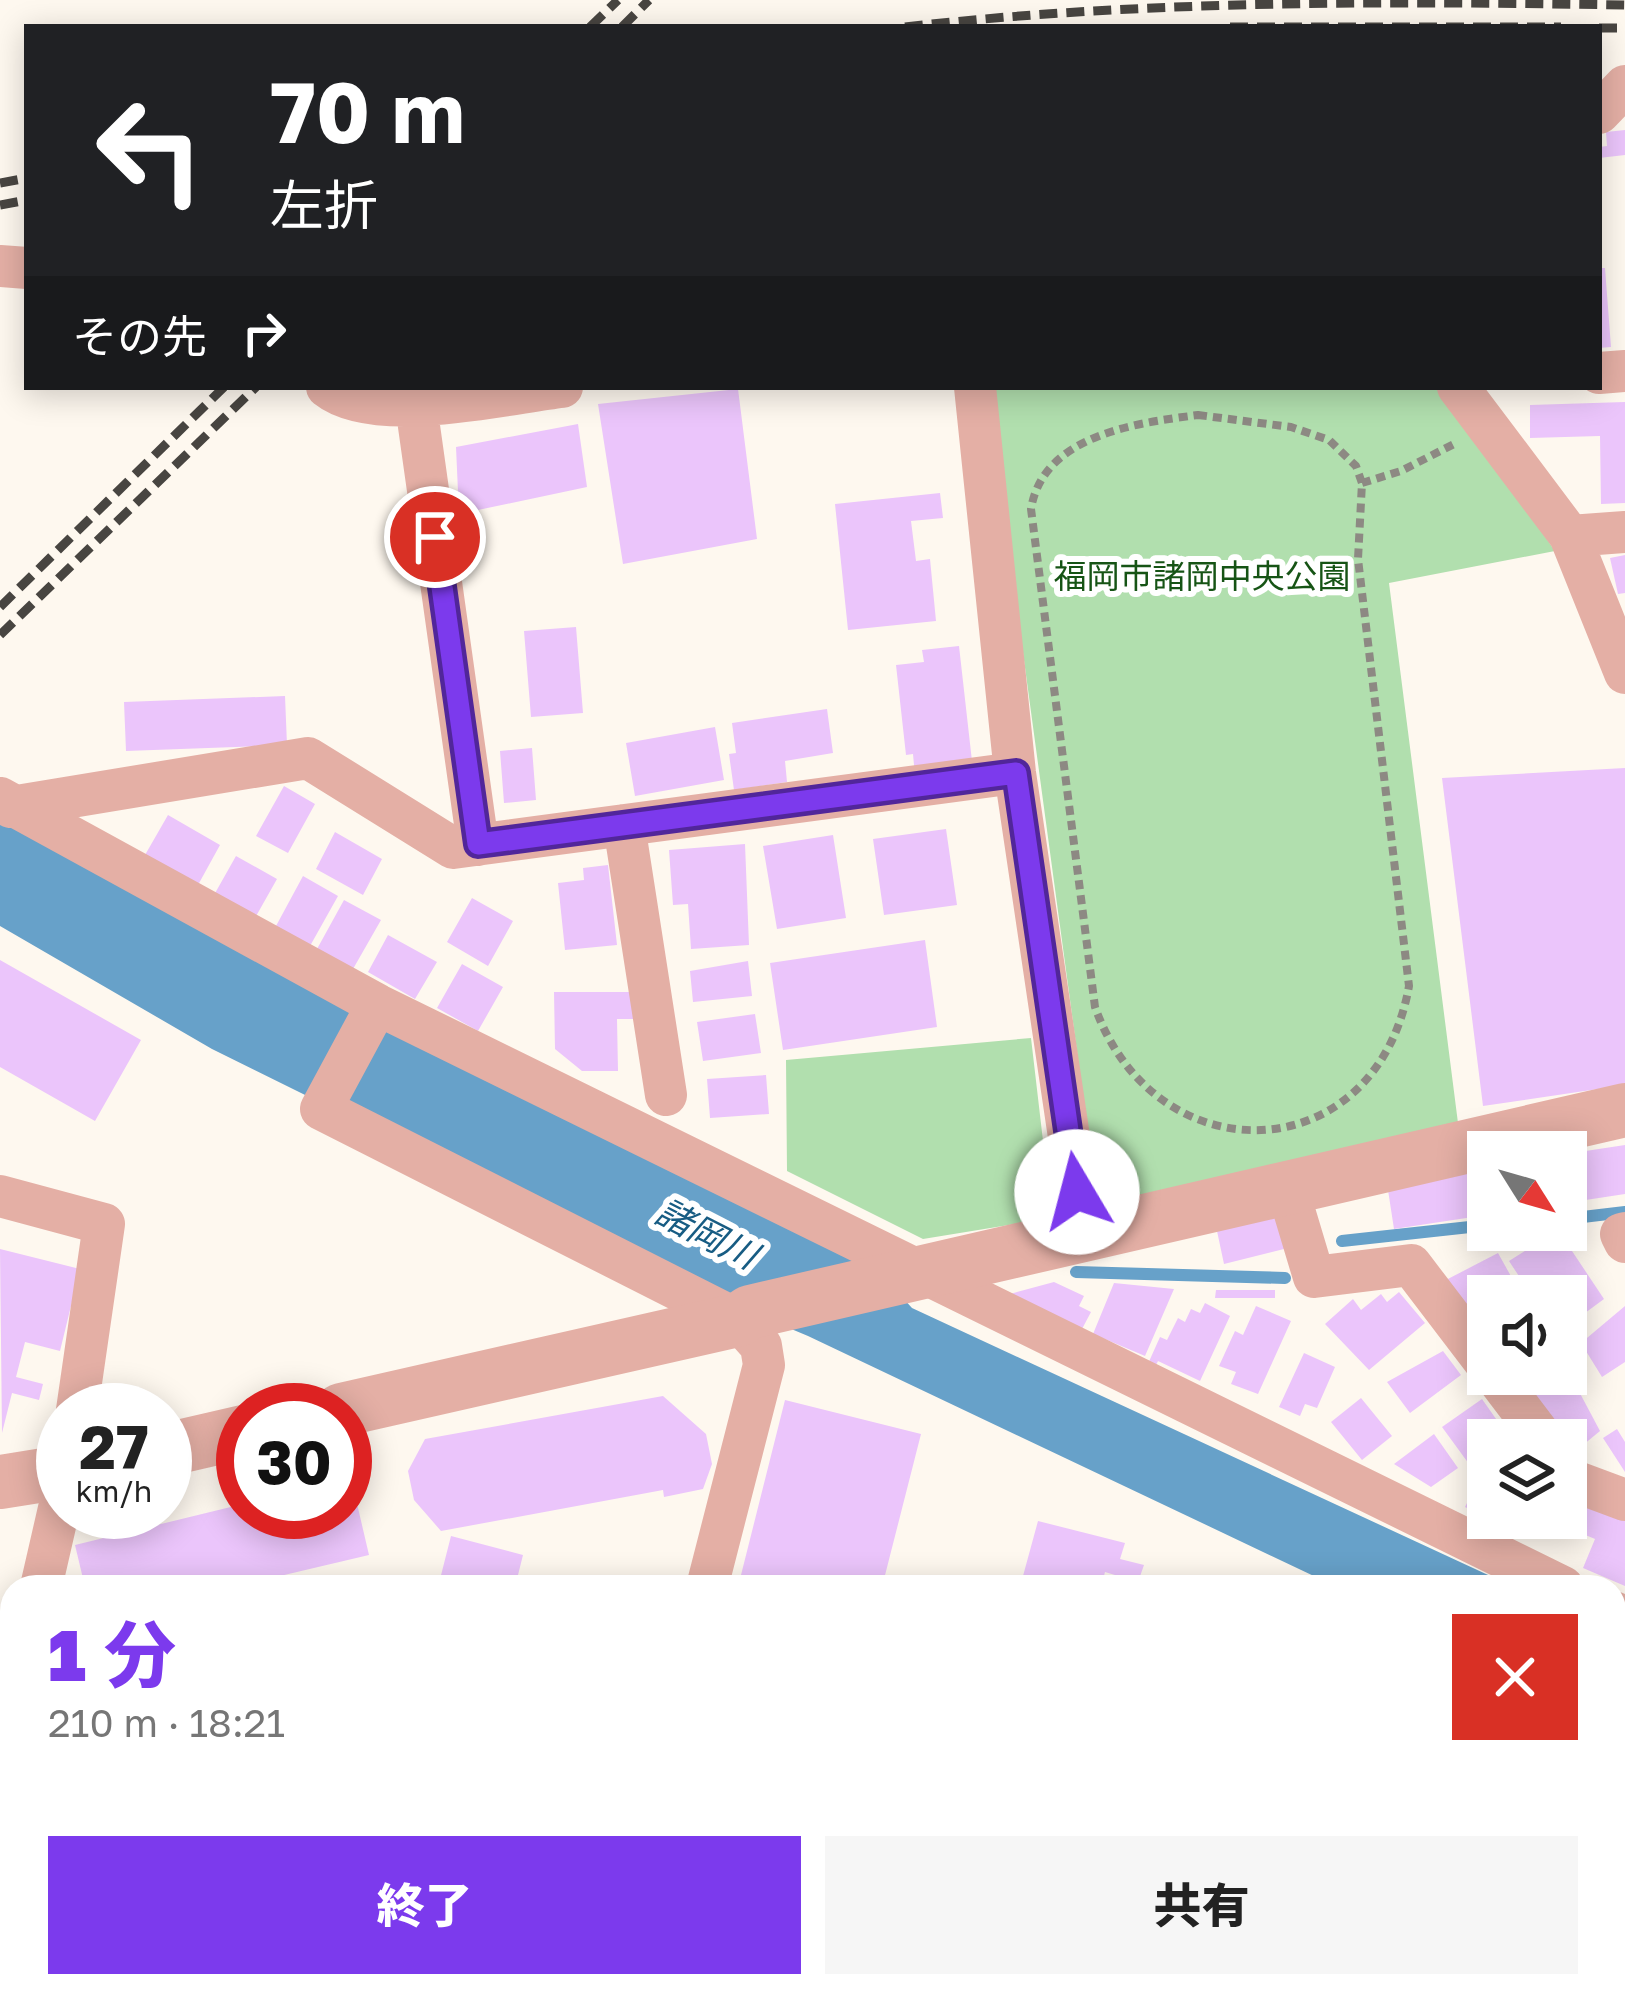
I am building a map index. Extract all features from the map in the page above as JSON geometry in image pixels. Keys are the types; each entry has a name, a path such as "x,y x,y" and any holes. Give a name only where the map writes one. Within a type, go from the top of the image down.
{"street":[{"path":"1602,110 1625,86"},
{"path":"331,390 342,399 416,405 538,390"},
{"path":"975,390 1016,773 1084,1238"},
{"path":"1460,390 1570,536 1625,673"},
{"path":"416,405 478,844"},
{"path":"1570,536 1625,532"},
{"path":"5,803 308,758 453,848 1016,773"},
{"path":"5,803 378,1004 906,1272 1538,1575"},
{"path":"624,825 666,1095"},
{"path":"376,1007 321,1109 744,1316 761,1346 764,1365 710,1575"},
{"path":"372,1403 744,1316 906,1272 1084,1238 1625,1110"},
{"path":"1287,1187 1315,1276 1411,1264 1467,1338"},
{"path":"0,1196 104,1224 81,1383"},
{"path":"1625,1233 1621,1234 1625,1243"},
{"path":"1510,1395 1528,1419"},
{"path":"0,1482 36,1476"},
{"path":"1587,1486 1625,1500"},
{"path":"43,1575 52,1539"}],"path":[{"path":"1198,415 1249,418 1329,440 1356,466 1362,483 1358,559 1411,965 1407,998 1399,1035 1354,1096 1302,1124 1232,1129 1169,1105 1146,1088 1116,1053 1095,1007 1031,509 1034,488 1047,468 1108,432 1198,415"},
{"path":"1362,483 1401,472 1460,440"}],"green space":[{"name":"福岡市諸岡中央公園","path":"987,390 1444,390 1555,551 1389,583 1458,1123 1106,1210 1097,1199"},
{"path":"1031,1038 1052,1218 923,1239 787,1171 786,1060"}],"water":[{"name":"諸岡川","path":"0,797 861,1252 912,1308 1488,1575 1312,1575 808,1336 712,1296 212,1049 0,926"}],"building":[{"path":"1625,130 1625,155 1602,158 1606,132"},
{"path":"1602,268 1605,268 1611,347 1602,348"},
{"path":"738,390 757,539 623,564 598,404"},
{"path":"1625,402 1625,503 1601,504 1600,436 1530,438 1530,405"},
{"path":"578,424 587,487 459,514 456,447"},
{"path":"940,493 943,518 911,521 916,561 930,559 936,621 848,630 835,504"},
{"path":"1625,555 1625,593 1618,594 1610,558"},
{"path":"576,627 583,713 531,717 524,631"},
{"path":"959,646 973,770 915,776 913,754 906,755 896,665 924,662 922,650"},
{"path":"285,696 287,745 126,751 124,702"},
{"path":"827,709 833,753 785,761 787,782 734,790 729,754 736,753 732,723"},
{"path":"715,727 724,780 635,796 626,743"},
{"path":"532,748 536,800 504,803 500,751"},
{"path":"1625,768 1625,1085 1483,1106 1442,778"},
{"path":"284,786 315,804 288,853 256,836"},
{"path":"168,815 220,845 198,885 145,855"},
{"path":"946,829 957,905 884,915 873,839"},
{"path":"335,832 382,859 363,895 316,869"},
{"path":"833,835 846,918 777,929 763,846"},
{"path":"745,844 749,945 691,949 688,904 673,905 669,850"},
{"path":"236,856 277,879 255,918 214,895"},
{"path":"608,865 617,945 565,950 558,883 584,880 583,868"},
{"path":"303,876 338,896 310,946 276,926"},
{"path":"472,898 513,921 488,966 447,942"},
{"path":"344,900 381,920 353,969 317,949"},
{"path":"388,935 437,962 415,999 368,972"},
{"path":"925,940 937,1027 783,1050 770,963"},
{"path":"0,960 141,1040 95,1121 0,1067"},
{"path":"748,961 752,996 693,1002 690,971"},
{"path":"462,964 503,987 478,1031 437,1008"},
{"path":"554,992 645,992 644,1019 617,1019 618,1071 582,1071 555,1049"},
{"path":"755,1014 761,1053 703,1061 697,1022"},
{"path":"766,1075 769,1114 710,1118 707,1079"},
{"path":"1625,1145 1625,1194 1587,1200 1587,1151"},
{"path":"1467,1171 1467,1218 1394,1229 1388,1190"},
{"path":"1280,1215 1288,1248 1224,1264 1217,1231"},
{"path":"0,1249 80,1269 60,1351 25,1342 16,1377 39,1383 36,1399 12,1393 2,1433"},
{"path":"1525,1251 1572,1251 1604,1299 1587,1312 1587,1275 1518,1275 1509,1261"},
{"path":"1498,1253 1510,1275 1467,1275 1467,1315 1444,1281"},
{"path":"1054,1282 1084,1296 1079,1306 1091,1312 1082,1329 1010,1294"},
{"path":"1114,1283 1174,1289 1145,1356 1093,1334"},
{"path":"1216,1290 1275,1290 1275,1298 1215,1298"},
{"path":"1399,1292 1425,1323 1369,1370 1325,1324 1353,1299 1361,1310 1381,1294 1387,1302"},
{"path":"1205,1303 1230,1316 1200,1381 1158,1361 1154,1369 1147,1366 1160,1337 1167,1340 1178,1318 1185,1322 1191,1309 1200,1313"},
{"path":"1256,1306 1291,1321 1258,1394 1231,1384 1236,1372 1219,1366 1235,1331 1243,1335"},
{"path":"1625,1306 1625,1362 1602,1377 1587,1353 1587,1338"},
{"path":"1443,1351 1461,1375 1410,1413 1387,1382"},
{"path":"1304,1353 1335,1367 1317,1408 1305,1404 1300,1416 1279,1407"},
{"path":"1525,1395 1581,1395 1600,1431 1587,1442 1587,1419 1541,1419"},
{"path":"663,1396 706,1434 712,1464 703,1489 664,1497 663,1490 441,1531 414,1500 408,1471 425,1439"},
{"path":"1361,1398 1392,1436 1362,1460 1331,1422"},
{"path":"1482,1399 1496,1419 1467,1419 1467,1461 1442,1427"},
{"path":"785,1400 921,1434 885,1575 741,1575"},
{"path":"1617,1429 1625,1442 1625,1472 1603,1438"},
{"path":"1434,1434 1458,1468 1431,1487 1394,1464"},
{"path":"1587,1503 1625,1520 1625,1575 1599,1575 1583,1568 1595,1539 1587,1536"},
{"path":"216,1511 216,1539 365,1539 369,1555 284,1575 82,1575 75,1545 100,1539 192,1539 192,1516"},
{"path":"1038,1521 1125,1543 1120,1559 1144,1565 1140,1575 1023,1575"},
{"path":"451,1536 523,1555 518,1575 441,1575"}],"waterway":[{"path":"1587,1217 1625,1212"},
{"path":"1342,1241 1467,1227"},
{"path":"1076,1272 1285,1278"}],"railway":[{"path":"593,24 618,0"},
{"path":"625,24 649,0"},
{"path":"935,24 1174,7 1625,5"},
{"path":"1602,28 1625,28"},
{"path":"0,183 24,179"},
{"path":"0,205 24,201"},
{"path":"0,607 221,390"},
{"path":"0,635 253,390"}],"route":[{"path":"435,537 478,844 1016,773 1077,1192"}]}
